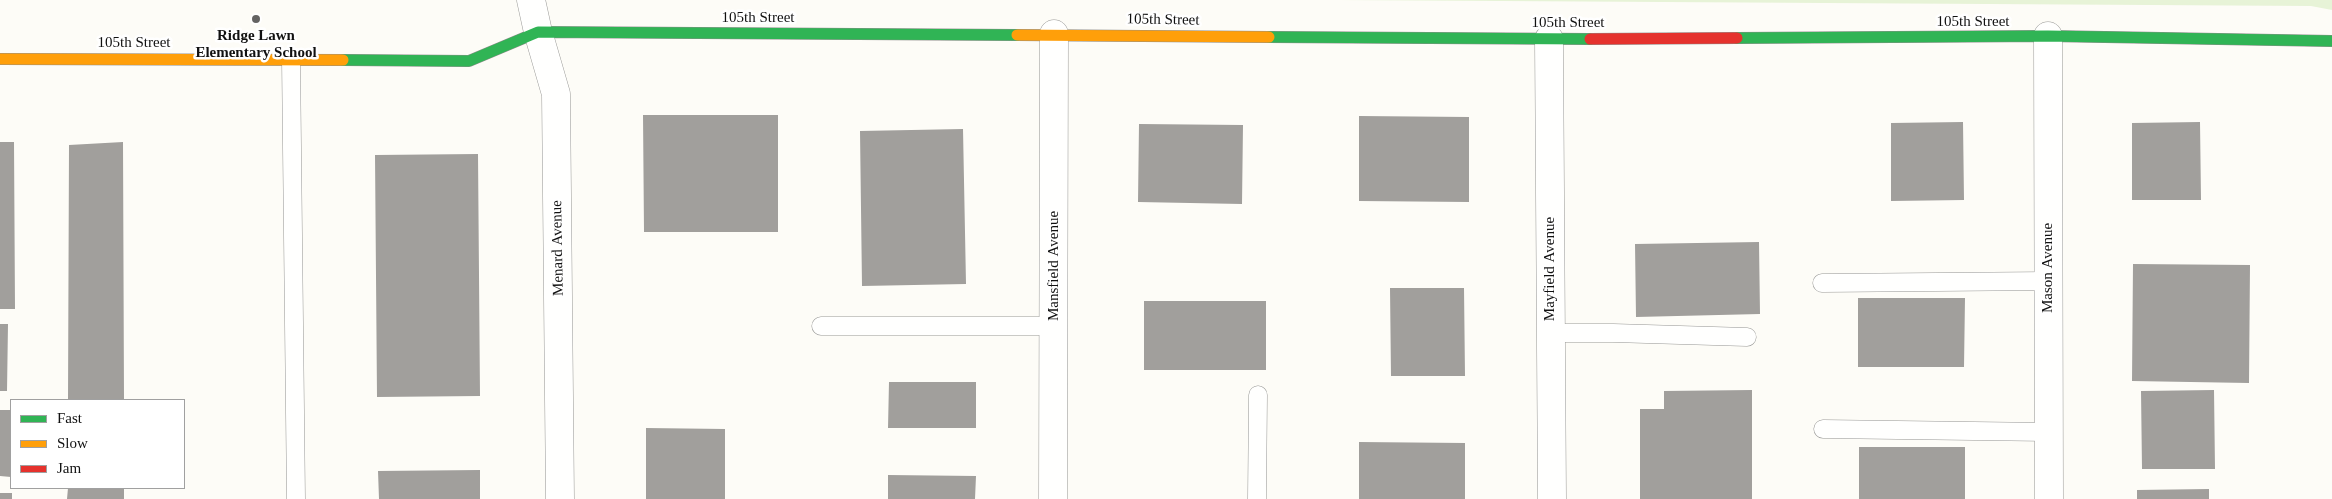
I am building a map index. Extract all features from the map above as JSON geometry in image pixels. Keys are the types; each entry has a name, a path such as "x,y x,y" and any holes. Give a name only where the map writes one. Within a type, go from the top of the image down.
{"street":[{"name":"Menard Avenue","path":"531,0 556,94 560,499"},
{"name":"105th Street","path":"0,59 470,61 538,32 1054,34 1549,39 2048,36 2332,41"},
{"name":"Mansfield Avenue","path":"1054,34 1054,499"},
{"name":"Mason Avenue","path":"2048,36 2049,499"},
{"name":"Mayfield Avenue","path":"1549,39 1552,499"}],"lane":[{"path":"291,59 296,499"},
{"path":"1822,283 2049,281"},
{"path":"821,326 1054,326"},
{"path":"1550,333 1747,337"},
{"path":"1257,499 1258,395"},
{"path":"1823,429 2048,432"}],"green space":[{"path":"1338,0 2332,0 2332,10 2311,6"}],"building":[{"path":"643,115 778,115 778,232 644,232"},
{"path":"1359,116 1469,117 1469,202 1359,201"},
{"path":"1963,122 1964,200 1891,201 1891,123"},
{"path":"2200,122 2201,200 2132,200 2132,123"},
{"path":"1139,124 1243,125 1242,204 1138,202"},
{"path":"963,129 966,284 862,286 860,131"},
{"path":"0,142 14,142 15,309 0,309"},
{"path":"123,142 124,399 68,399 69,145"},
{"path":"478,154 480,396 377,397 375,155"},
{"path":"1759,242 1760,314 1636,317 1635,244"},
{"path":"2133,264 2250,265 2249,383 2132,381"},
{"path":"1390,288 1464,288 1465,376 1391,376"},
{"path":"1858,298 1965,298 1964,367 1858,367"},
{"path":"1144,301 1266,301 1266,370 1144,370"},
{"path":"0,324 8,324 7,391 0,391"},
{"path":"889,382 976,382 976,428 888,428"},
{"path":"1752,390 1752,499 1640,499 1640,409 1664,409 1664,391"},
{"path":"2214,390 2215,469 2142,469 2141,391"},
{"path":"0,410 10,410 10,477 0,476"},
{"path":"646,428 725,429 725,499 646,499"},
{"path":"1359,442 1465,443 1465,499 1359,499"},
{"path":"1859,447 1965,447 1965,499 1859,499"},
{"path":"480,470 480,499 379,499 378,471"},
{"path":"888,475 976,476 975,499 888,499"},
{"path":"68,489 124,489 124,499 67,499"},
{"path":"2209,489 2209,499 2137,499 2137,490"},
{"path":"0,493 12,493 12,499 0,499"}],"traffic: fast":[{"path":"343,60 469,61 538,32 1017,35"},
{"path":"1737,38 2048,36 2332,41"},
{"path":"1269,37 1590,39"}],"traffic: slow":[{"path":"1017,35 1269,37"},
{"path":"0,59 343,60"}],"traffic: jam":[{"path":"1590,39 1737,38"}],"place":[{"name":"Ridge Lawn Elementary School","path":"256,19"}]}
